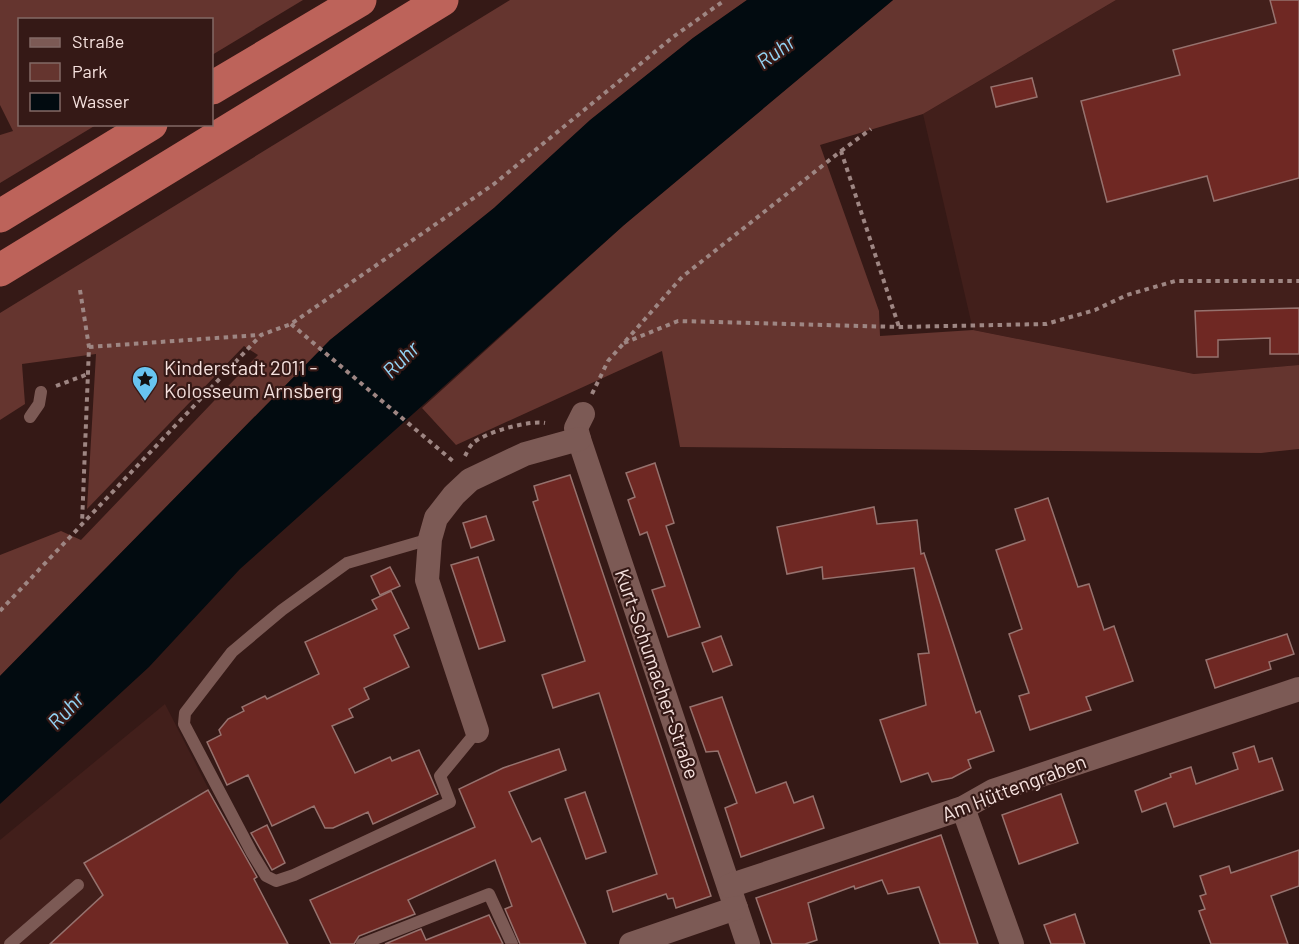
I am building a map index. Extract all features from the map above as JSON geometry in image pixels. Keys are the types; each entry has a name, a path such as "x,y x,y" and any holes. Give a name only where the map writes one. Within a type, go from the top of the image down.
{"highway":[{"path":"213,87 360,0"},
{"path":"0,270 442,0"},
{"path":"0,216 148,126"}],"street":[{"name":"Kurt-Schumacher-Straße","path":"583,414 576,428 579,439 748,944"},
{"path":"477,731 427,580 430,539 436,518 454,495 470,480 525,454 579,439"},
{"name":"Am Hüttengraben","path":"732,897 963,808 993,791 1299,689"},
{"path":"963,808 1012,944"},
{"path":"630,944 732,897"}],"lane":[{"path":"30,417 39,404 41,392"},
{"path":"430,539 347,563 282,610 232,652 185,712 184,724 252,853 266,876 276,881 294,875 450,802 440,776 477,731"},
{"path":"10,944 78,885"},
{"path":"362,944 489,894 512,944"}],"path":[{"path":"90,347 261,335 291,324 494,184 673,37 725,0"},
{"path":"583,414 608,361 682,277 871,129"},
{"path":"841,151 899,327"},
{"path":"624,343 678,321 899,327 1046,324 1095,310 1126,295 1175,281 1299,281"},
{"path":"80,290 90,347 82,524"},
{"path":"291,324 436,448 454,462 463,463"},
{"path":"0,611 261,335"},
{"path":"41,392 88,374"}],"shaded area":[{"path":"1116,0 1299,0 1299,365 1194,374 973,330 923,114"},
{"path":"165,704 288,944 0,944 0,840"}],"green space":[{"path":"0,0 303,0 213,54 213,18 18,18 18,126 94,126 0,183 0,135 13,131 0,105"},
{"path":"510,0 747,0 693,38 591,120 494,208 330,340 0,676 0,555 61,531 81,540 258,355 244,346 87,509 96,354 22,364 25,404 0,420 0,313"},
{"path":"893,0 1116,0 923,114 820,145 879,311 880,336 973,330 1194,374 1299,365 1299,449 1261,453 680,447 662,351 456,445 422,408 624,225"}],"water":[{"name":"Ruhr","path":"747,0 893,0 624,225 240,569 149,667 0,804 0,676 330,340 494,208 590,120 693,38"}],"building":[{"path":"1270,0 1299,0 1299,178 1214,201 1207,176 1107,202 1081,101 1180,75 1173,50 1276,23"},
{"path":"1032,78 1037,97 996,107 991,87"},
{"path":"1299,308 1299,354 1270,354 1270,338 1218,340 1218,357 1197,357 1195,311"},
{"path":"655,463 674,523 666,526 700,627 668,637 652,590 665,586 647,532 640,535 628,500 635,497 626,473"},
{"path":"570,475 711,896 676,908 673,898 668,899 666,894 613,912 607,891 657,874 599,693 553,708 542,675 585,661 533,502 538,500 534,486"},
{"path":"1048,498 1078,587 1089,584 1104,630 1114,626 1133,681 1086,697 1091,710 1030,730 1019,696 1029,693 1009,634 1022,629 996,550 1025,540 1015,509"},
{"path":"874,507 877,524 917,520 921,554 924,553 976,713 980,711 994,751 968,760 971,768 952,778 932,782 928,773 901,782 880,720 926,705 918,654 929,653 914,568 823,579 822,567 787,574 777,527"},
{"path":"486,516 494,540 471,548 463,523"},
{"path":"478,557 505,641 479,649 451,565"},
{"path":"390,567 400,586 380,595 371,576"},
{"path":"391,591 409,628 394,635 409,667 364,688 369,699 349,709 353,717 332,726 355,773 390,757 392,761 419,750 438,794 373,824 368,812 333,828 325,828 314,806 272,826 248,775 227,785 207,742 221,735 219,730 228,719 244,711 242,707 265,696 267,699 319,674 305,642 377,609 372,600"},
{"path":"1287,634 1294,654 1269,662 1271,669 1215,688 1206,660"},
{"path":"721,636 732,665 713,672 702,643"},
{"path":"722,697 756,793 786,782 794,803 813,796 824,828 741,857 725,808 737,803 718,751 706,752 690,707"},
{"path":"1254,746 1259,762 1272,758 1283,790 1174,827 1166,803 1142,812 1135,791 1171,777 1170,774 1191,767 1196,784 1238,769 1233,753"},
{"path":"559,749 566,770 509,792 532,842 540,838 586,944 520,944 505,909 512,906 495,860 408,900 415,914 359,936 354,944 331,944 310,900 475,827 459,789 503,768"},
{"path":"208,790 257,877 254,879 288,944 50,944 103,895 84,863"},
{"path":"585,792 606,852 586,859 565,799"},
{"path":"1061,794 1078,843 1019,864 1002,815"},
{"path":"267,825 285,863 272,870 251,833"},
{"path":"941,835 978,944 940,944 919,887 888,894 882,880 855,889 854,886 808,903 817,940 805,944 772,944 756,898"},
{"path":"1299,850 1299,886 1271,896 1288,944 1211,944 1199,911 1205,909 1200,896 1206,894 1200,876 1229,866 1231,873"},
{"path":"1075,914 1085,944 1051,944 1044,925"},
{"path":"489,915 503,944 385,944 421,929 426,940"}],"place":[{"name":"Kinderstadt 2011 - Kolosseum Arnsberg","path":"145,402"}]}
